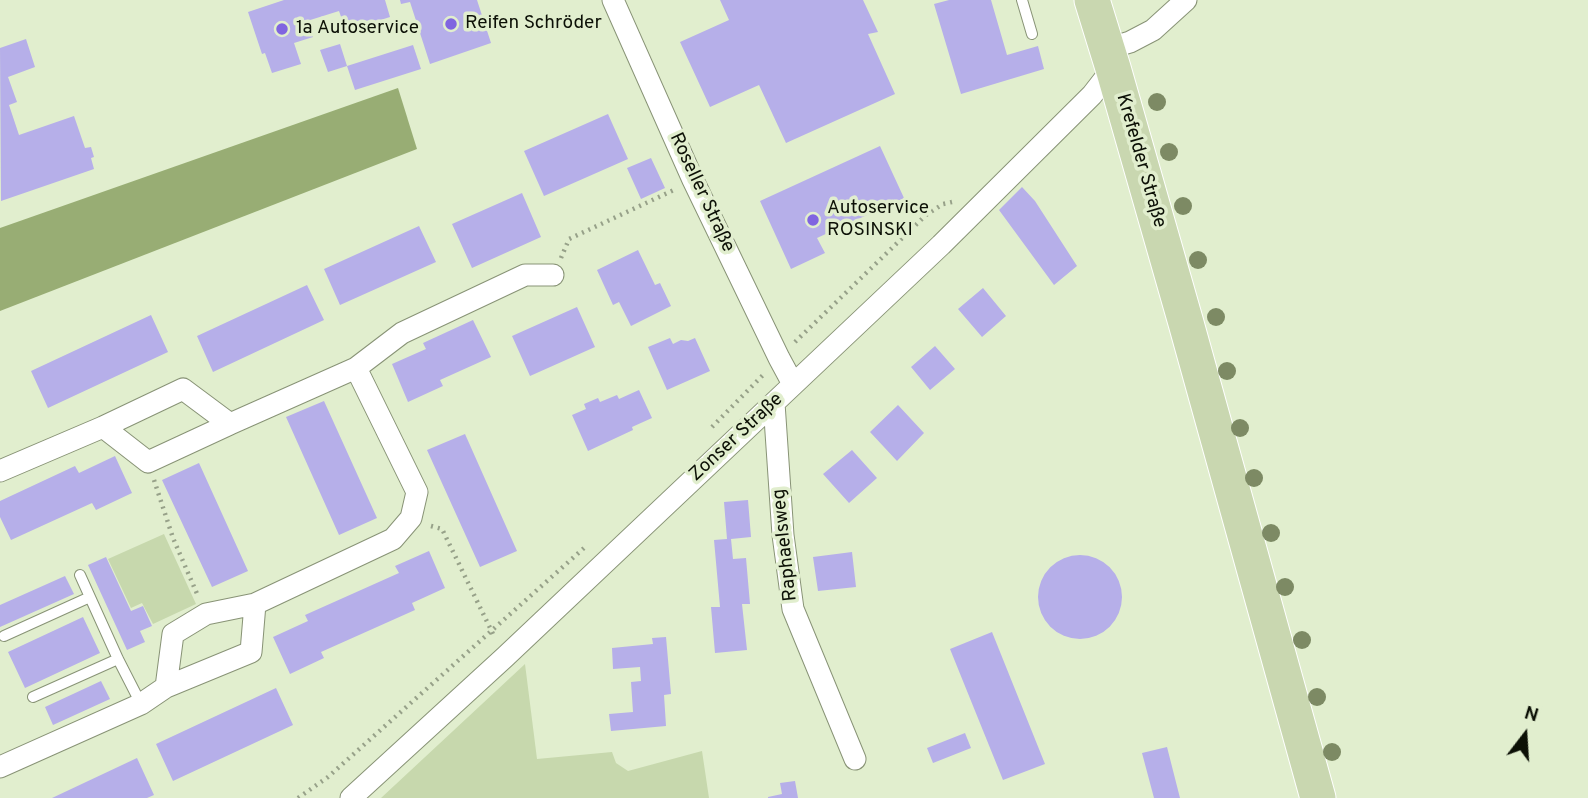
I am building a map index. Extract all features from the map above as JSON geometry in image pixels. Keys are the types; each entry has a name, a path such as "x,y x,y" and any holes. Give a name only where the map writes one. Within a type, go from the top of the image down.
{"main road":[{"name":"Krefelder Straße","path":"1091,0 1186,323 1318,798"}],"street":[{"name":"Roseller Straße","path":"613,0 693,180 793,384"},
{"path":"1110,59 1130,42 1153,30 1186,0"},
{"name":"Zonser Straße","path":"351,798 951,235 1092,94 1110,59"},
{"path":"103,427 148,462 356,368 402,333 525,275 553,275"},
{"path":"166,687 173,634 206,614 255,604 393,539 411,518 417,492 356,368"},
{"path":"0,471 183,389 230,424"},
{"name":"Raphaelsweg","path":"774,403 783,535 793,608 855,758"},
{"path":"0,767 141,704 166,687 251,652 255,604"}],"lane":[{"path":"1022,0 1032,34"},
{"path":"80,575 141,704"},
{"path":"4,636 90,597"},
{"path":"33,696 118,659"}],"path":[{"path":"553,275 569,239 693,180"},
{"path":"703,436 779,358"},
{"path":"148,462 173,538 206,614"},
{"path":"411,518 442,529 505,656"},
{"path":"298,798 328,777 593,540"}],"green space":[{"path":"398,88 417,149 0,311 0,228"},
{"path":"164,534 196,604 153,624 142,603 131,608 108,559"},
{"path":"525,664 537,759 612,752 616,763 628,771 702,751 709,798 381,798"}],"building":[{"path":"284,0 385,0 390,17 346,31 339,11 307,21 313,37 294,43 301,64 272,73 265,53 262,54 248,12"},
{"name":"Reifen Schröder","path":"400,0 477,0 491,43 430,64 410,2 401,4"},
{"path":"720,0 863,0 878,32 868,34 895,94 786,143 759,85 710,107 680,42 729,20"},
{"path":"949,0 991,0 1007,55 1038,46 1044,69 961,94 934,4"},
{"path":"26,39 35,67 8,77 17,102 9,105 19,135 74,116 85,148 91,147 94,169 1,201 0,48"},
{"path":"340,44 347,66 328,72 320,50"},
{"path":"413,45 421,69 355,90 347,66"},
{"path":"608,114 628,159 544,196 524,151"},
{"name":"Autoservice ROSINSKI","path":"880,146 904,198 817,238 825,253 791,269 760,201"},
{"path":"651,158 665,188 641,199 627,168"},
{"path":"1022,187 1035,201 1077,266 1054,285 999,210"},
{"path":"522,193 541,237 472,268 452,224"},
{"path":"419,226 436,262 340,305 324,269"},
{"path":"638,250 655,285 660,283 671,306 631,326 619,302 613,305 597,270"},
{"path":"307,285 324,320 213,372 197,336"},
{"path":"983,288 1006,316 982,337 958,309"},
{"path":"577,307 595,347 530,376 512,336"},
{"path":"151,315 168,352 48,408 31,371"},
{"path":"473,320 491,357 440,380 443,386 408,402 392,364 426,349 423,343"},
{"path":"670,338 673,344 695,338 710,371 667,390 648,347"},
{"path":"935,346 955,369 930,390 911,367"},
{"path":"639,390 652,418 588,451 572,415 586,409 584,404 598,398 600,402 617,395 619,399"},
{"path":"324,401 377,518 339,535 286,417"},
{"path":"898,405 924,433 897,461 870,432"},
{"path":"465,434 517,551 480,567 427,450"},
{"path":"852,450 877,478 849,503 823,474"},
{"path":"115,456 132,493 96,510 92,503 11,540 0,517 0,501 75,466 79,473"},
{"path":"199,463 248,571 212,587 162,480"},
{"path":"748,500 751,537 731,539 733,559 746,558 750,604 742,604 747,650 715,653 711,607 720,607 714,540 727,539 724,502"},
{"path":"429,551 445,588 412,603 415,610 321,652 324,658 290,674 273,637 308,621 305,615 399,573 395,566"},
{"path":"852,552 856,587 818,591 813,557"},
{"path":"1072,555 1088,555 1104,562 1115,573 1122,589 1119,613 1110,627 1088,639 1072,639 1056,632 1045,621 1038,605 1038,589 1045,573 1056,562"},
{"path":"106,557 131,611 143,606 152,626 140,631 145,642 127,650 88,565"},
{"path":"65,576 74,594 0,627 0,605"},
{"path":"83,617 100,653 25,688 8,652"},
{"path":"992,632 1045,764 1003,780 950,649"},
{"path":"666,637 671,694 664,695 666,726 611,731 609,714 633,712 631,682 641,681 640,667 613,669 612,648 653,644 652,638"},
{"path":"101,681 110,699 53,725 45,707"},
{"path":"276,688 293,725 173,781 156,744"},
{"path":"965,733 971,748 933,763 927,748"},
{"path":"1167,747 1180,798 1154,798 1142,753"},
{"path":"137,758 154,795 147,798 52,798"},
{"path":"795,781 798,798 768,798 782,794 780,783"}],"place":[{"name":"Reifen Schröder","path":"451,24"},
{"name":"1a Autoservice","path":"282,29"},
{"name":"Autoservice ROSINSKI","path":"813,220"}]}
